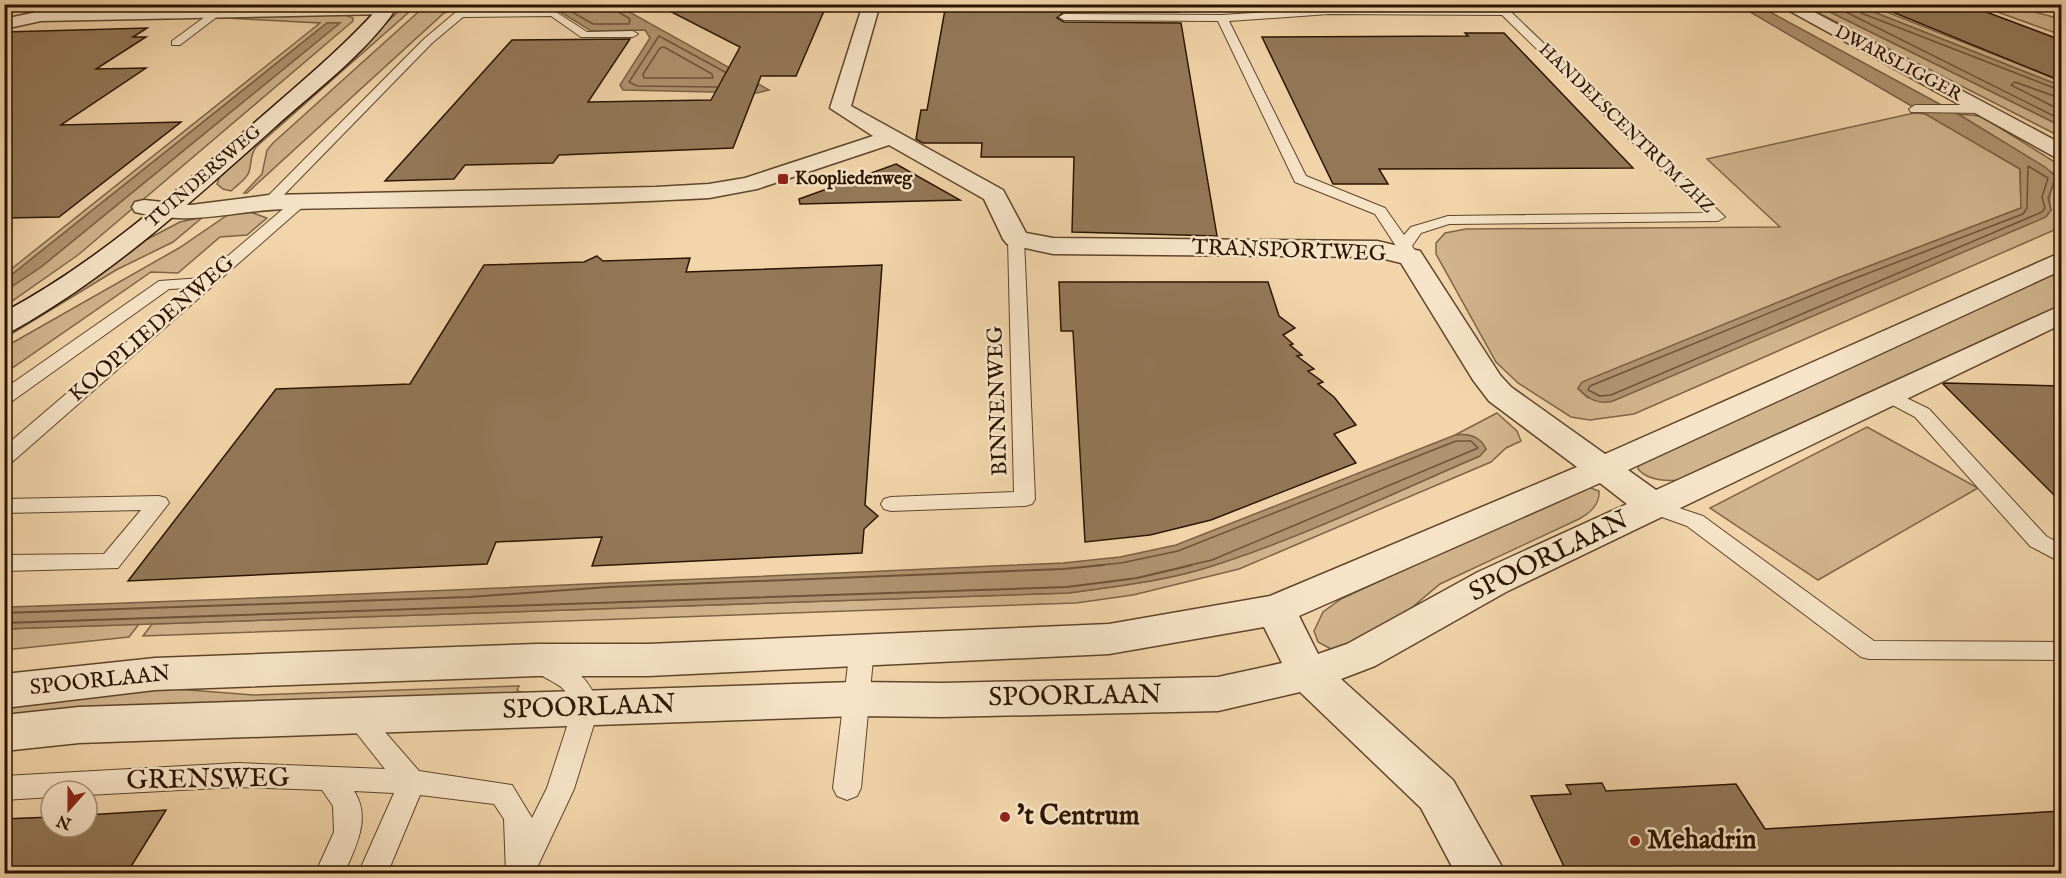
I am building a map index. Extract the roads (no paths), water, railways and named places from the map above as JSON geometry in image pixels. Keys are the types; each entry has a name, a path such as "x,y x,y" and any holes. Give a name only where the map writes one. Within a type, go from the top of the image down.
{"street":[{"path":"872,4 840,108 994,195 1016,239"},
{"name":"DWARSLIGGER","path":"1785,4 1976,109 2061,146"},
{"path":"9,21 41,16 390,7"},
{"name":"TUINDERSWEG","path":"4,312 164,206 358,25 390,7"},
{"name":"TUINDERSWEG","path":"4,324 81,278 311,84 390,7"},
{"name":"DWARSLIGGER","path":"2012,124 2061,154"},
{"path":"164,206 218,210 269,202 710,191 749,184 891,137"},
{"name":"TRANSPORTWEG","path":"1016,239 1053,246 1377,249 1407,252 1488,380 1500,394 1654,507"},
{"name":"SPOORLAAN","path":"4,691 155,674 537,660 648,660 862,648 1109,639 1276,610 1544,495 2061,260"},
{"name":"SPOORLAAN","path":"4,733 79,725 855,699 942,700 1218,694 1308,674 1361,655 1492,582 1890,396 2061,313"},
{"path":"1276,610 1308,674 1437,794 1482,873"}],"lane":[{"name":"HANDELSCENTRUM ZHZ","path":"1064,17 1222,18 1327,8 1505,12 1718,217 1448,220 1416,230 1407,252"},
{"path":"176,43 221,10"},
{"path":"269,202 428,41 460,14 553,14 585,35 633,34"},
{"path":"1222,18 1300,179 1380,211 1407,252"},
{"path":"1915,109 1976,109"},
{"name":"KOOPLIEDENWEG","path":"4,458 301,201"},
{"name":"BINNENWEG","path":"891,504 1025,500 1016,239"},
{"path":"4,398 165,284 205,283"},
{"path":"1890,396 1922,413 2038,541 2061,555"},
{"path":"4,506 159,503 111,562 4,563"},
{"path":"1654,507 1695,521 1869,650 2061,651"},
{"path":"847,788 862,648"},
{"path":"520,873 560,789 586,708 585,696 575,681 537,660"},
{"path":"356,716 412,782 372,873"},
{"name":"GRENSWEG","path":"4,788 238,775 412,782 502,793 518,816 520,873"},
{"path":"329,873 348,832 347,803 330,779"}],"water":[{"path":"489,4 617,5 769,90 757,93 623,90 620,85 650,38 645,30 591,31 559,11 507,12 485,8"},
{"path":"1738,5 1757,5 1958,114 2045,167 2056,177 2048,198 2051,210 2046,217 1613,401 1594,400 1578,388 1582,382 1838,278 2021,208 2020,169"},
{"path":"1816,5 1856,5 2061,86 2061,126"},
{"path":"327,23 340,23 41,267 5,291 5,280"},
{"path":"1455,435 1474,436 1486,449 1480,456 1316,528 1249,554 1179,575 1068,593 5,629 5,607 1063,563 1120,557 1176,545"}],"place":[{"name":"Koopliedenweg","path":"783,179"},
{"name":"'t Centrum","path":"1005,817"},
{"name":"Mehadrin","path":"1635,841"}]}
